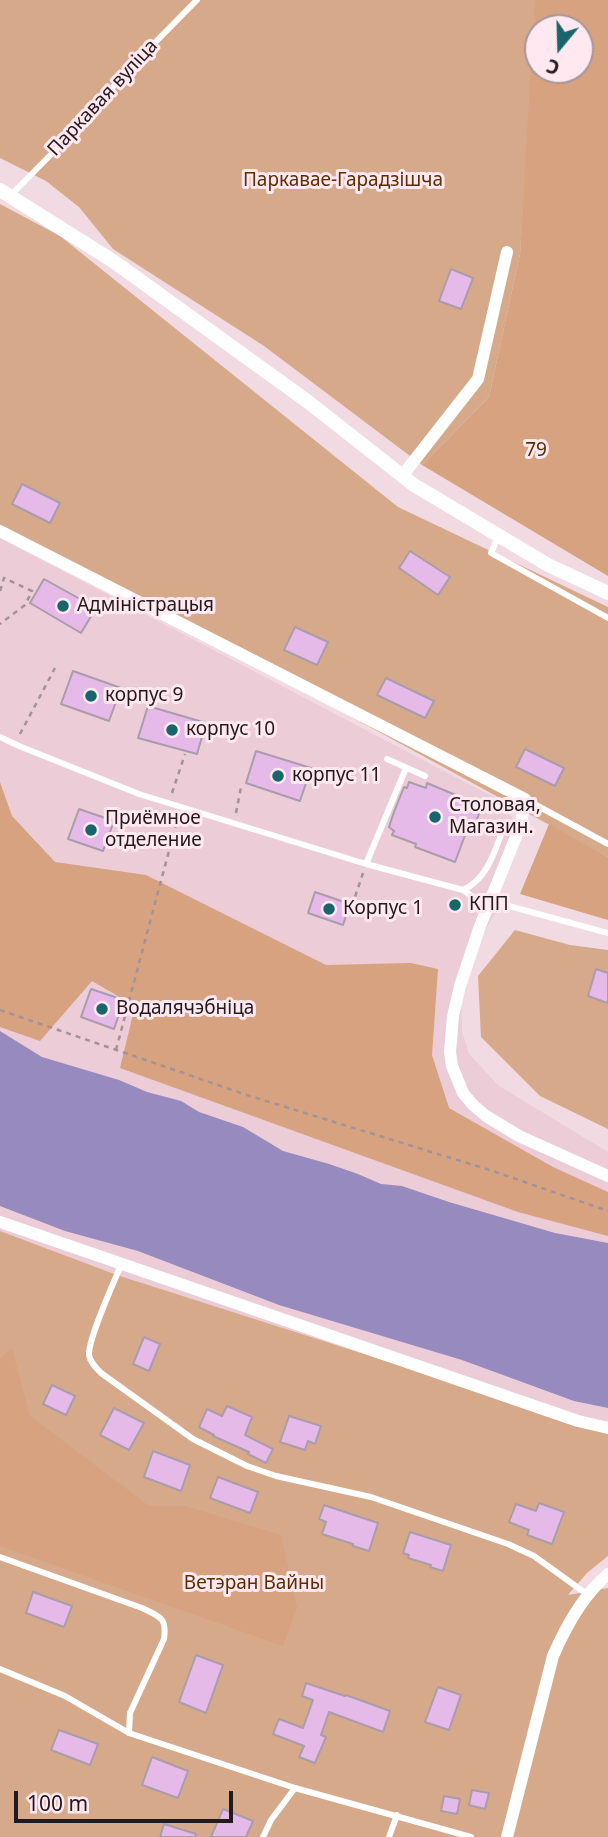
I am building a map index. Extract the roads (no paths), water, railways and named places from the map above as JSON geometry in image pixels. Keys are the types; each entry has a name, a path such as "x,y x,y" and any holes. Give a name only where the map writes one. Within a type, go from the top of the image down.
{"street":[{"path":"5,193 113,261 307,401 414,485 548,565 608,593"},
{"path":"402,476 478,379 508,252"},
{"path":"0,531 526,799 521,824 469,958 453,1016 450,1052 456,1078 473,1105 503,1128 608,1176"},
{"path":"0,1222 608,1429"},
{"path":"507,1837 553,1656 564,1631 588,1595 608,1574"}],"lane":[{"name":"Паркавая вуліца","path":"5,193 79,126 125,73 197,0"},
{"path":"499,536 491,553 608,618"},
{"path":"0,737 139,794 463,890 476,900 491,901 608,933"},
{"path":"387,759 425,776"},
{"path":"366,863 407,768"},
{"path":"526,799 608,844"},
{"path":"463,890 477,883 486,870 505,824"},
{"path":"121,1263 92,1340 89,1354 92,1363 101,1373 193,1439 247,1466 276,1476 371,1497 508,1544 534,1556 588,1595"},
{"path":"0,1557 142,1608 160,1617 166,1627 164,1639 130,1713 129,1733"},
{"path":"0,1669 65,1696 129,1733 295,1788 471,1837"},
{"path":"263,1837 271,1819 295,1788"},
{"path":"389,1837 397,1815"}],"place":[{"name":"Адміністрацыя","path":"63,606"},
{"name":"корпус 9","path":"91,696"},
{"name":"корпус 10","path":"172,730"},
{"name":"корпус 11","path":"278,776"},
{"name":"Столовая, Магазин.","path":"435,817"},
{"name":"Приёмное отделение","path":"91,830"},
{"name":"КПП","path":"455,905"},
{"name":"Корпус 1","path":"329,909"},
{"name":"Водалячэбніца","path":"102,1009"}],"park label":[{"name":"Паркавае-Гарадзішча","path":"343,181"},
{"name":"79","path":"536,451"},
{"name":"Ветэран Вайны","path":"254,1584"}]}
